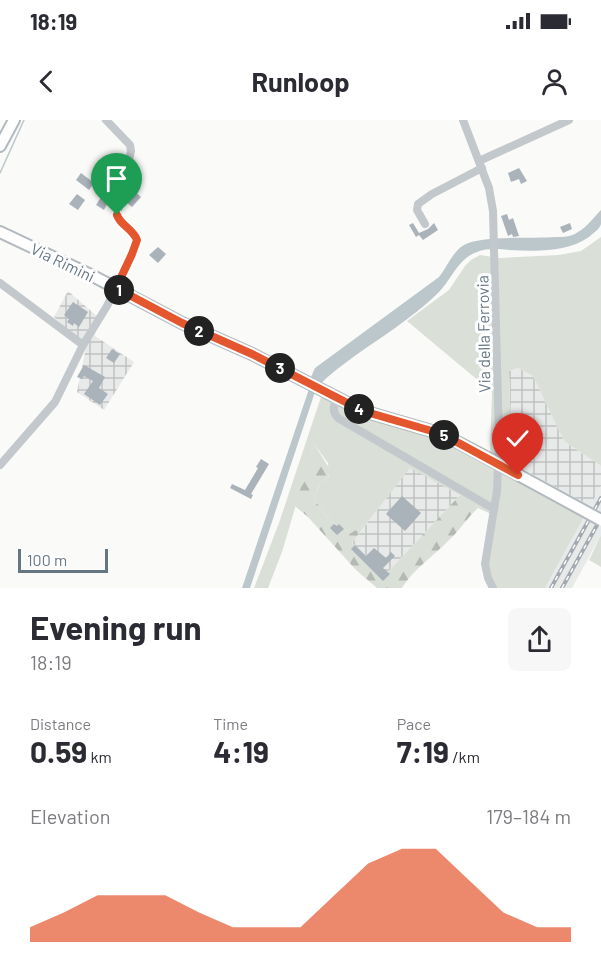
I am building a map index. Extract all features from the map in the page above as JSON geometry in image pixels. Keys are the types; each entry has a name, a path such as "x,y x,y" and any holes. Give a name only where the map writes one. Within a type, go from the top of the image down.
{"main road":[{"path":"0,146 14,120"},
{"name":"Via Rimini","path":"0,232 376,416 442,434 601,520"}],"street":[{"path":"0,465 55,402 82,345 116,288 137,240 117,215 131,151 130,145 106,120"},
{"name":"Via della Ferrovia","path":"463,120 489,188 493,211 499,439 497,491 485,564 493,588"},
{"path":"424,224 417,210 418,204 480,164 569,120"},
{"path":"0,282 82,345"},
{"path":"337,398 333,406 338,418 494,509"}],"shaded area":[{"path":"601,210 599,228 589,237 571,246 540,251 489,249 470,255 460,264 442,289 409,318 349,360 321,383 311,377 315,368 439,277 453,255 464,245 482,240 570,236 584,227"},
{"path":"68,291 98,317 95,336 134,362 104,410 77,392 86,347 54,317"},
{"path":"518,368 533,376 564,441 601,466 601,486 590,506 512,463 509,371"},
{"path":"309,389 315,392 250,588 242,588"},
{"path":"410,467 460,495 386,574 352,543"},
{"path":"601,486 601,516 597,523 601,526 601,535 572,588 545,588"}],"green space":[{"path":"601,237 601,466 564,441 533,376 518,368 509,371 512,463 490,452 492,392 407,321 449,290 465,266 480,255 500,258 559,255 581,251"},
{"path":"322,394 367,418 438,438 584,517 545,588 494,588 488,571 491,514 478,508 475,499 460,495 410,468 367,523 351,533 340,528 325,514 314,498 320,483 329,476 328,463 314,444 282,552 268,588 254,588 279,523"},
{"path":"314,444 331,471 319,485 314,498 330,519 345,531 351,533 367,523 352,543 386,574 460,495 475,498 478,508 402,588 377,588 356,570 308,517 295,506"},
{"path":"601,535 601,567 589,560"}],"building":[{"path":"519,168 527,181 521,184 519,179 511,182 508,173"},
{"path":"81,173 94,183 89,190 76,180"},
{"path":"104,181 115,188 104,210 96,205 103,194 99,192"},
{"path":"134,191 141,197 132,207 126,202"},
{"path":"77,194 85,200 78,210 69,204"},
{"path":"507,214 509,220 513,218 519,236 513,237 512,234 508,236 501,216"},
{"path":"413,223 419,233 434,223 438,230 423,240 419,235 416,237 409,225"},
{"path":"570,223 572,229 563,233 560,227"},
{"path":"158,247 166,254 158,263 149,255"},
{"path":"73,302 88,312 79,327 67,322 69,319 64,315"},
{"path":"112,349 120,354 114,363 106,358"},
{"path":"84,365 105,377 99,388 108,394 100,405 84,394 93,381 84,376 82,379 77,377"},
{"path":"261,459 269,464 251,494 253,495 251,499 230,488 232,484 245,490"},
{"path":"402,496 421,513 405,531 386,514"},
{"path":"334,524 337,526 339,524 344,529 337,535 330,528"},
{"path":"355,545 366,556 374,548 386,558 391,552 395,556 383,568 390,574 383,581 351,549"}],"waterway":[{"path":"0,173 24,120"}],"railway":[{"path":"551,588 601,498"},
{"path":"562,588 601,518"}],"route":[{"path":"117,215 137,240 116,288 182,323 252,354 363,411 442,434 518,475"}]}
